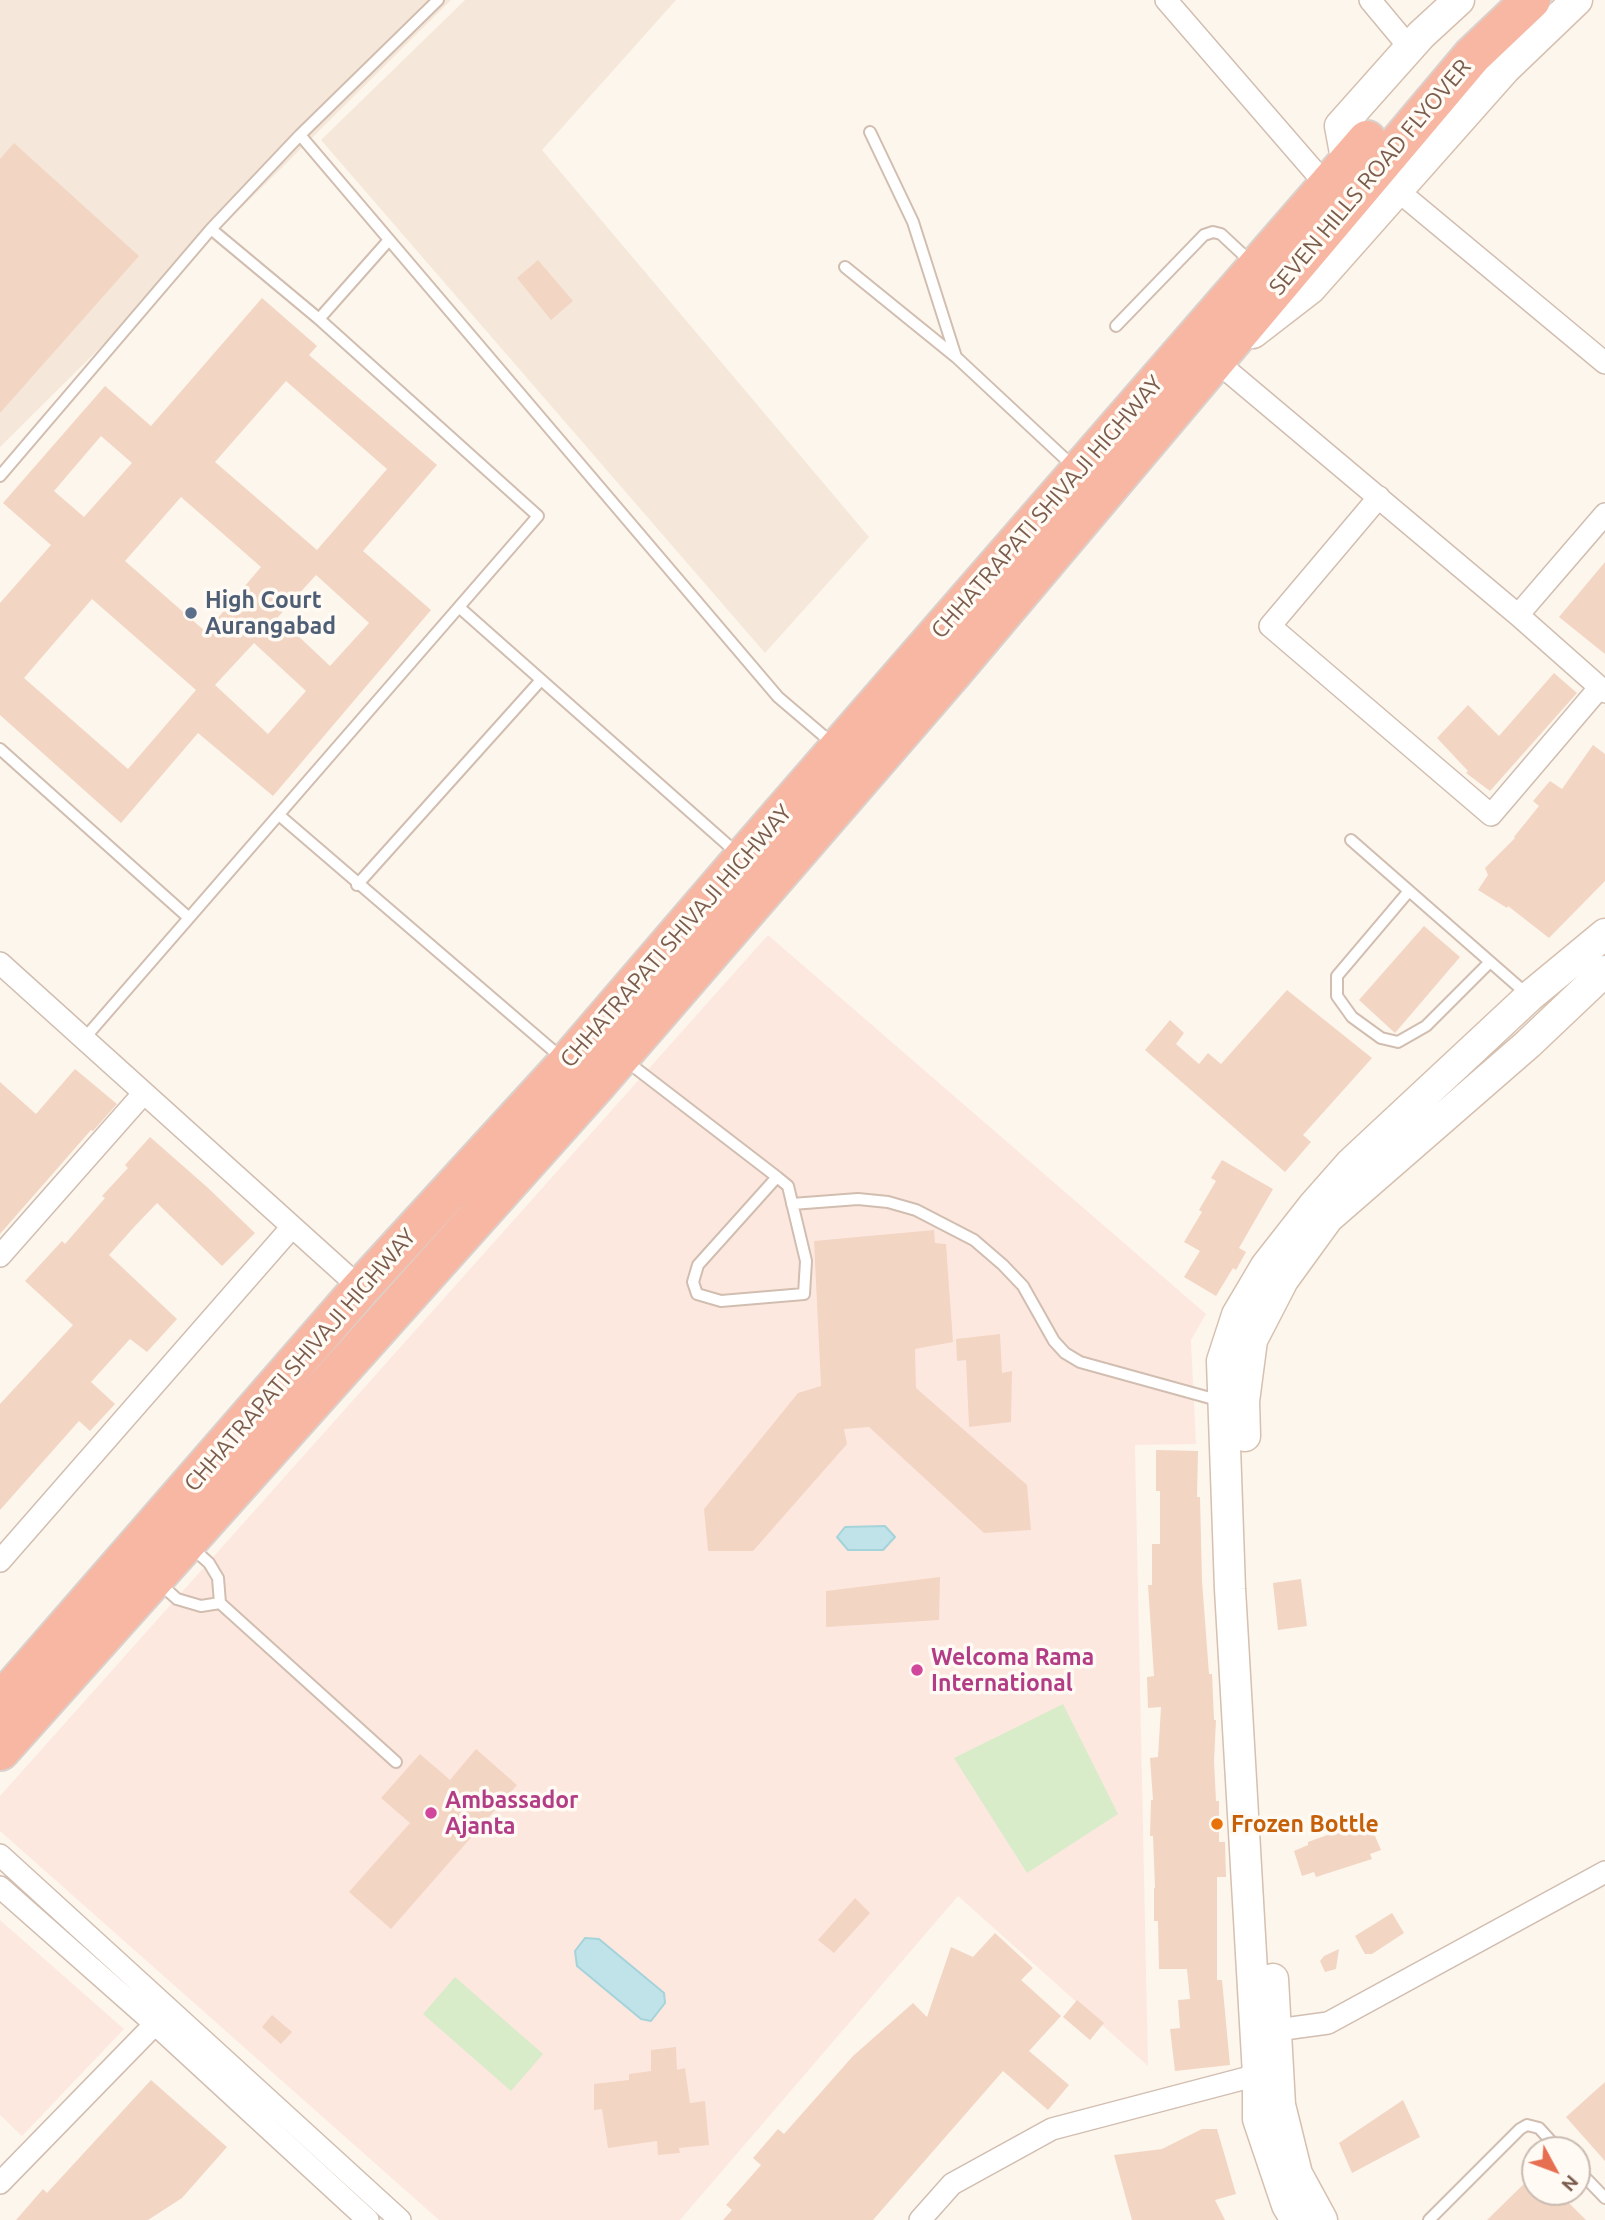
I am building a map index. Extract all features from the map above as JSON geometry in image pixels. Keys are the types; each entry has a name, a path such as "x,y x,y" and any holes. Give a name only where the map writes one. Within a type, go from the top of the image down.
{"highway":[{"name":"SEVEN HILLS ROAD FLYOVER","path":"1347,163 1448,46 1498,0"},
{"name":"SEVEN HILLS ROAD FLYOVER","path":"1216,361 1261,284 1472,56 1531,0"},
{"name":"CHHATRAPATI SHIVAJI HIGHWAY","path":"0,1703 361,1288 567,1063 1078,472 1261,284 1347,163"},
{"name":"CHHATRAPATI SHIVAJI HIGHWAY","path":"0,1751 620,1056 943,683 1216,361"}],"street":[{"path":"1166,0 1347,163"},
{"path":"1370,0 1410,48"},
{"path":"1347,163 1340,126 1410,48 1459,0"},
{"path":"1379,497 1270,626 1491,815 1602,689 1518,615 1379,497 1216,361 1310,289 1505,69 1577,0"},
{"path":"1397,190 1605,363"},
{"path":"1518,615 1605,514"},
{"path":"1244,1658 1244,1401 1252,1340 1320,1212 1351,1163 1530,996 1605,934"},
{"path":"0,963 390,1314"},
{"path":"1296,2220 1287,2204 1258,2119 1268,2072 1244,1658 1222,1361 1237,1315 1266,1266 1320,1212 1528,1044 1605,971"},
{"path":"0,1256 143,1094"},
{"path":"0,1561 292,1227"},
{"path":"0,1855 365,2214"},
{"path":"1266,2036 1328,2023 1605,1872"},
{"path":"0,1886 365,2214 400,2220"},
{"path":"0,2183 155,2024"},
{"path":"920,2220 952,2184 1052,2129 1268,2072"},
{"path":"1268,2072 1280,2105 1297,2174 1322,2220"}],"lane":[{"path":"0,476 211,229 300,135 438,0"},
{"path":"870,132 914,222 956,357"},
{"path":"300,135 778,696 838,748"},
{"path":"83,1040 538,516 319,319 211,229"},
{"path":"1116,326 1204,235 1213,232 1221,234 1261,284"},
{"path":"319,319 389,240"},
{"path":"845,267 956,357 1078,472"},
{"path":"460,608 743,858"},
{"path":"357,884 541,680"},
{"path":"0,749 189,918"},
{"path":"279,815 567,1063"},
{"path":"1351,840 1530,996"},
{"path":"1409,891 1337,976 1337,996 1352,1017 1381,1038 1398,1042 1426,1026 1490,962"},
{"path":"620,1056 777,1177 788,1186 806,1261 804,1294 721,1301 697,1294 693,1282 698,1265 777,1177"},
{"path":"792,1204 858,1199 888,1202 926,1215 974,1240 1003,1265 1023,1286 1054,1340 1065,1353 1080,1362 1223,1402"},
{"path":"187,1542 209,1563 218,1578 220,1603 396,1762"},
{"path":"153,1578 177,1598 201,1606 220,1603"},
{"path":"1429,2220 1520,2129 1527,2125 1539,2129 1546,2136"},
{"path":"1591,2184 1605,2198"}],"shaded area":[{"path":"0,0 451,0 0,447"},
{"path":"465,0 676,0 542,150 869,537 765,653 321,140"},
{"path":"768,935 1206,1314 1191,1340 1196,1444 1135,1445 1148,2066 958,1896 680,2220 439,2220 0,1831 0,1796"},
{"path":"0,1920 124,2029 22,2136 0,2115"}],"green space":[{"path":"1063,1704 1118,1814 1027,1873 954,1758"},
{"path":"455,1977 543,2054 511,2091 423,2014"}],"water":[{"path":"885,1526 895,1537 883,1550 848,1550 837,1537 845,1527"},
{"path":"585,1938 599,1939 664,1993 665,2003 651,2021 641,2019 577,1966 575,1951"}],"building":[{"path":"14,143 139,256 0,413 0,159"},
{"path":"538,260 573,301 551,320 517,278"},
{"path":"262,298 317,346 309,355 437,465 363,551 431,610 273,796 198,733 121,823 0,715 0,603 51,545 3,503 105,386 151,426","holes":["286,381 387,469 317,550 215,462","101,436 132,463 84,517 54,491","181,497 261,567 206,632 125,561","316,575 369,623 330,666 278,617","92,599 196,690 128,769 24,678","254,643 306,691 268,734 215,685"]},
{"path":"1605,562 1605,654 1559,617"},
{"path":"1554,673 1577,693 1490,791 1466,773 1468,771 1437,738 1468,705 1499,736"},
{"path":"1593,745 1605,754 1605,881 1549,938 1508,906 1507,908 1478,890 1488,875 1485,868 1515,838 1539,806 1533,801 1550,781 1562,789"},
{"path":"1424,926 1460,957 1395,1033 1359,1000"},
{"path":"1287,990 1372,1058 1303,1135 1311,1142 1285,1172 1145,1050 1170,1020 1184,1033 1176,1044 1199,1064 1208,1053 1221,1064"},
{"path":"75,1069 117,1104 0,1234 0,1082 36,1114"},
{"path":"150,1137 255,1233 222,1266 157,1203 135,1226 109,1255 177,1319 147,1352 130,1339 91,1382 115,1404 90,1431 79,1421 0,1510 0,1404 73,1325 25,1281 62,1241 65,1244 105,1198 102,1196 128,1168 125,1165"},
{"path":"1222,1160 1273,1189 1239,1248 1246,1252 1216,1296 1184,1277 1200,1251 1184,1242 1202,1212 1199,1210 1216,1181 1211,1178"},
{"path":"934,1230 935,1243 946,1244 953,1342 915,1349 916,1388 1027,1485 1031,1530 984,1533 869,1427 844,1429 847,1444 753,1551 708,1551 704,1509 798,1393 821,1386 814,1241"},
{"path":"1000,1334 1002,1373 1012,1371 1011,1422 969,1427 966,1360 957,1361 956,1339"},
{"path":"1156,1450 1198,1451 1197,1497 1200,1497 1202,1581 1209,1674 1212,1674 1216,1720 1216,1801 1219,1801 1219,1842 1225,1842 1226,1877 1217,1877 1217,1980 1222,1980 1230,2065 1175,2071 1170,2029 1180,2028 1178,2000 1190,1999 1187,1969 1159,1969 1158,1921 1154,1921 1153,1836 1150,1836 1153,1800 1150,1758 1158,1757 1161,1707 1148,1708 1147,1677 1154,1676 1148,1585 1152,1585 1152,1544 1160,1544 1160,1491 1156,1491"},
{"path":"940,1577 939,1620 826,1627 826,1591"},
{"path":"1301,1579 1307,1626 1278,1630 1273,1583"},
{"path":"476,1749 517,1785 391,1929 349,1892 410,1823 381,1798 420,1754 450,1780"},
{"path":"1369,1822 1381,1850 1370,1854 1372,1859 1316,1877 1314,1872 1302,1876 1294,1851 1308,1845 1308,1842"},
{"path":"855,1898 870,1913 834,1953 818,1940"},
{"path":"1392,1913 1404,1933 1372,1954 1365,1954 1355,1936"},
{"path":"995,1933 1033,1968 1021,1980 1061,2016 1029,2051 1069,2085 1048,2110 1003,2071 873,2220 723,2220 732,2210 726,2205 761,2165 753,2158 778,2129 784,2134 853,2056 913,2003 927,2017 951,1947 973,1957"},
{"path":"1339,1949 1336,1969 1325,1972 1320,1961"},
{"path":"1077,2000 1104,2023 1090,2040 1063,2017"},
{"path":"272,2015 292,2032 281,2044 262,2027"},
{"path":"676,2047 677,2070 685,2068 690,2103 705,2101 709,2145 679,2148 680,2153 658,2155 657,2141 608,2148 602,2109 594,2110 594,2084 629,2080 629,2074 651,2071 651,2050"},
{"path":"151,2080 227,2147 182,2198 148,2220 16,2220 43,2189 47,2193"},
{"path":"1605,2082 1605,2161 1591,2145 1591,2136 1583,2136 1566,2117"},
{"path":"1403,2100 1420,2137 1352,2173 1339,2143"},
{"path":"1202,2129 1217,2129 1236,2194 1215,2200 1225,2220 1132,2220 1114,2155 1162,2149"},
{"path":"1521,2187 1521,2206 1572,2206 1586,2220 1487,2220"}],"place":[{"name":"High Court Aurangabad","path":"191,613"},
{"name":"Welcoma Rama International","path":"917,1670"},
{"name":"Ambassador Ajanta","path":"431,1813"},
{"name":"Frozen Bottle","path":"1217,1824"}]}
